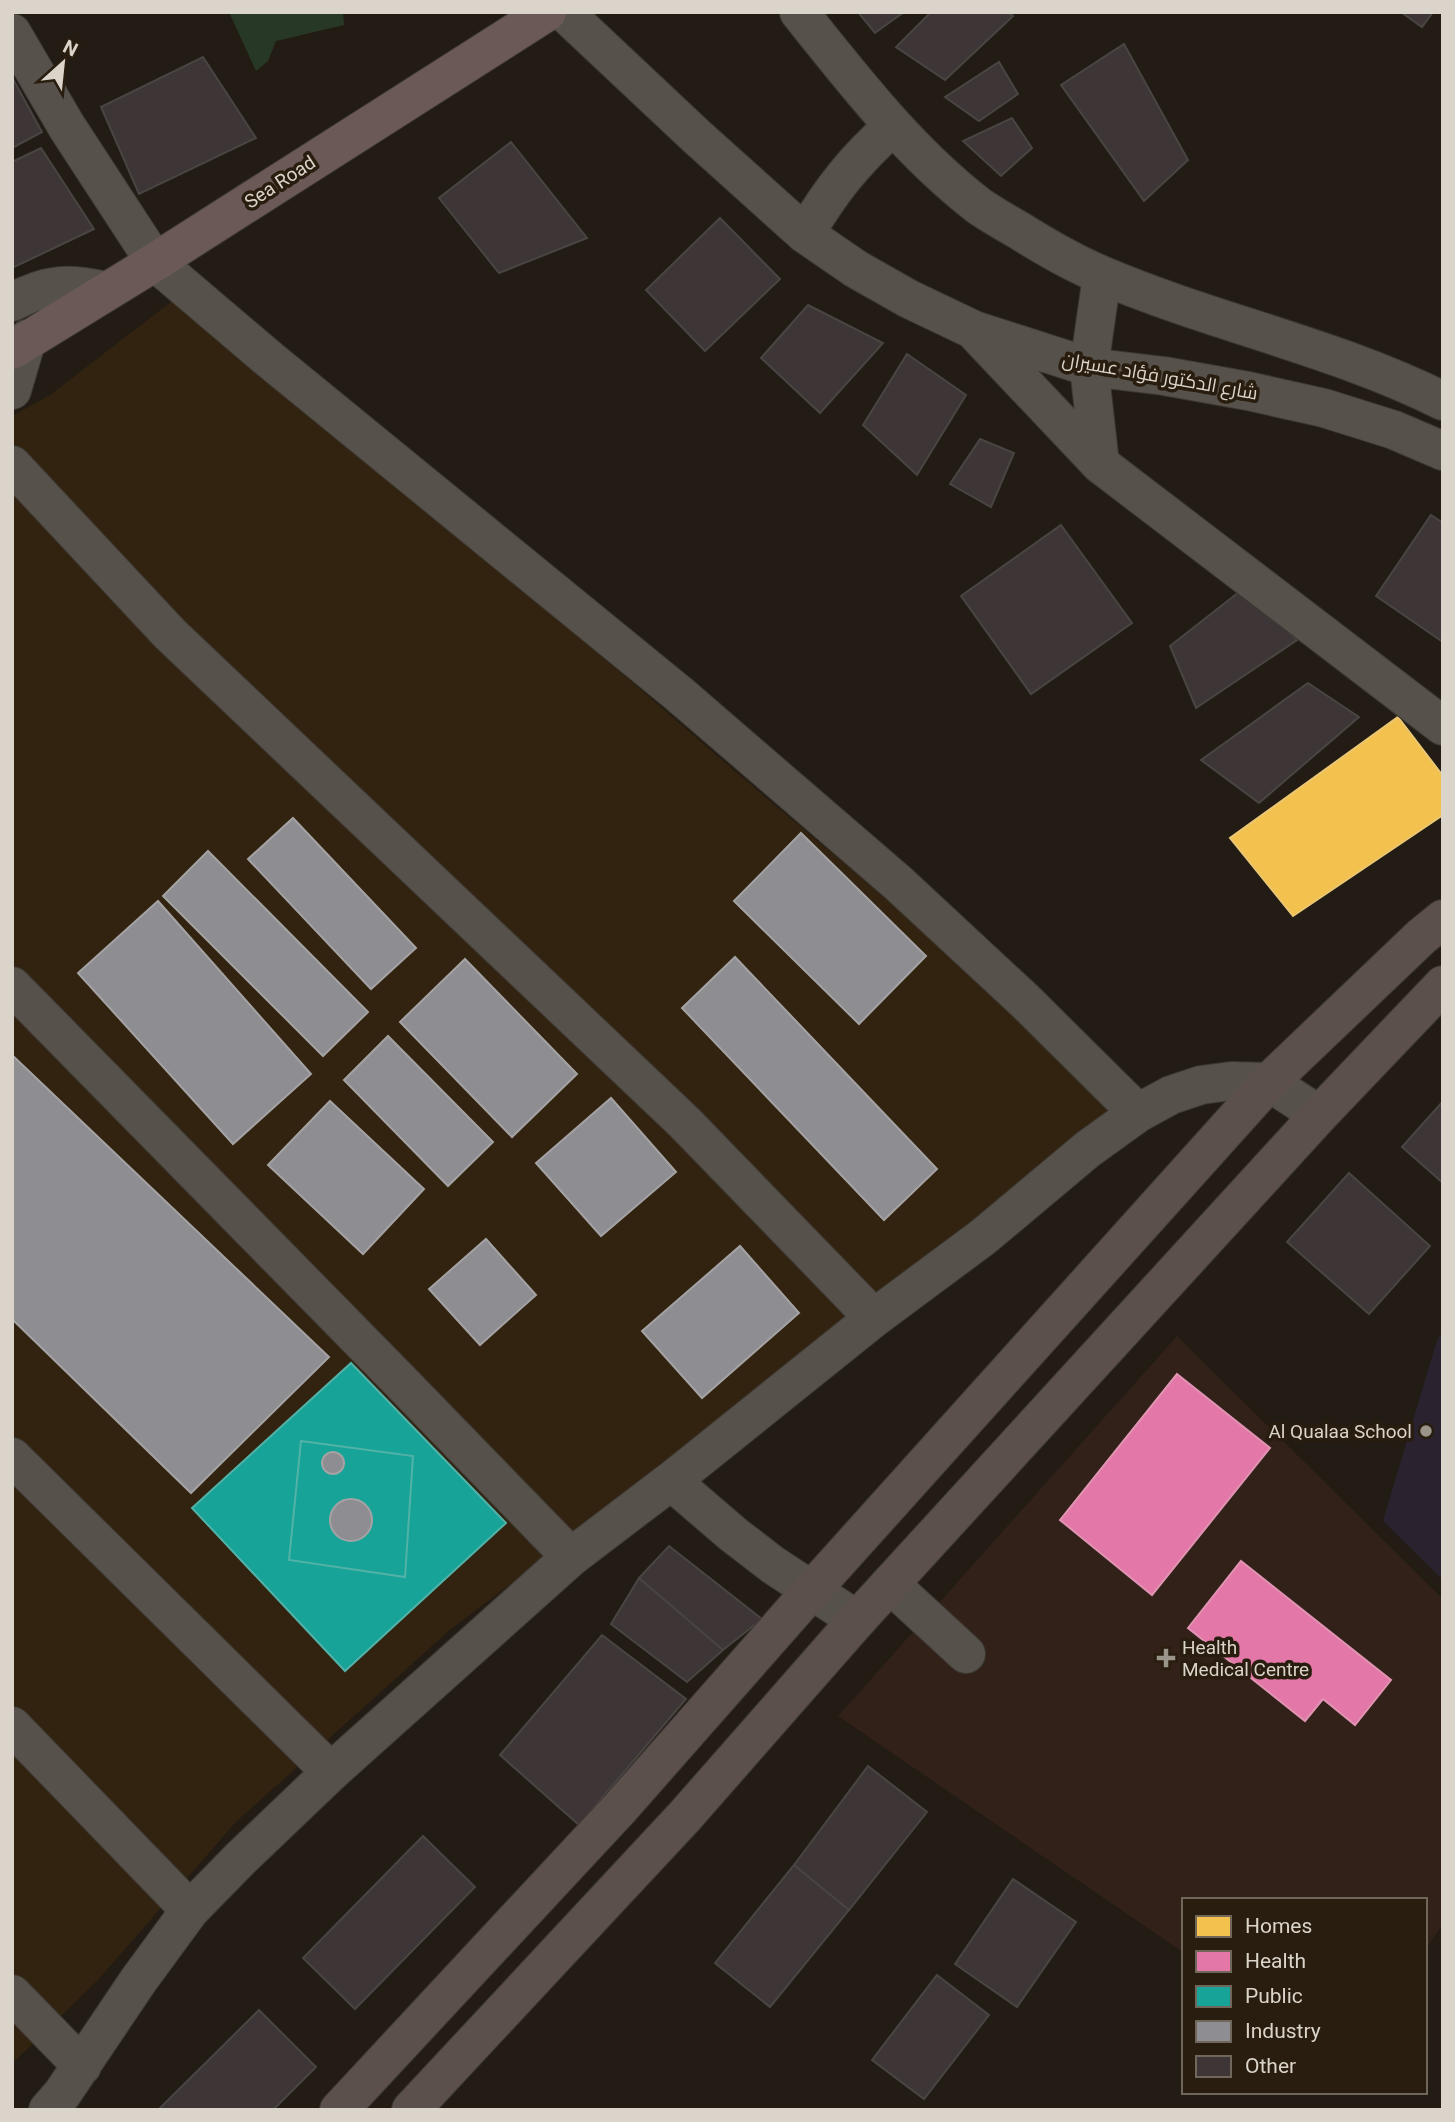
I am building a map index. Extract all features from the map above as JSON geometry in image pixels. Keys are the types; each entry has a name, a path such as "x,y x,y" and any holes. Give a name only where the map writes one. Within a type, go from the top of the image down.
{"highway":[{"name":"Sea Road","path":"20,344 155,262 547,12"}],"main road":[{"path":"339,2110 620,1808 811,1591 1269,1082 1443,919"},
{"path":"411,2110 685,1816 857,1620 1319,1115 1443,985"}],"street":[{"name":"شارع الدكتور فؤاد عسيران","path":"564,12 805,234 909,299 974,330 1088,367 1176,378 1324,408 1394,430 1443,451"},
{"path":"799,12 892,126 932,167 981,207 1050,250 1102,276 1363,368 1443,401"},
{"path":"12,33 67,127 155,262 269,359 679,694 898,883 1024,1000 1138,1113"},
{"path":"805,234 845,173 892,126"},
{"path":"1100,464 1088,367 1102,276"},
{"path":"12,302 42,288 63,284 106,291"},
{"path":"974,330 1100,464 1443,726"},
{"path":"12,390 20,344"},
{"path":"12,464 170,634 685,1124 874,1318"},
{"path":"12,986 363,1342 570,1557"},
{"path":"48,2110 82,2066 138,1981 190,1910 331,1772 570,1557 671,1481 874,1318 983,1237 1088,1149 1138,1113 1171,1095 1200,1085 1231,1081 1269,1082 1319,1115"},
{"path":"12,1457 331,1772"},
{"path":"671,1481 734,1535 811,1591 857,1620"},
{"path":"890,1584 966,1654"},
{"path":"12,1726 190,1910"},
{"path":"12,1994 82,2066"}],"shaded area":[{"path":"176,298 401,483 914,922 1114,1110 739,1412 451,1629 236,1822 98,1980 12,2064 12,416 50,395"},
{"name":"Al Qualaa School","path":"1443,1331 1443,1580 1383,1521 1437,1340"},
{"name":"Health Medical Centre","path":"1177,1336 1443,1599 1443,1924 1427,1947 1427,1898 1182,1898 1182,1952 838,1716"}],"green space":[{"path":"229,12 343,12 344,25 276,41 268,61 256,71"}],"building: Homes":[{"path":"1398,717 1443,776 1443,815 1293,916 1230,838"}],"building: Health":[{"path":"1177,1374 1270,1448 1152,1595 1060,1520"},
{"path":"1241,1561 1391,1680 1355,1725 1323,1699 1305,1721 1188,1628"}],"building: Public":[{"path":"351,1363 506,1523 345,1671 192,1508"},
{"path":"301,1441 413,1456 405,1577 289,1560"}],"building: Industry":[{"path":"293,818 416,948 371,989 248,859"},
{"path":"801,833 926,956 859,1024 734,901"},
{"path":"208,851 368,1012 323,1056 163,896"},
{"path":"158,901 311,1074 233,1144 78,973"},
{"path":"735,957 937,1169 884,1220 682,1008"},
{"path":"465,959 577,1074 512,1137 400,1022"},
{"path":"388,1036 493,1142 448,1186 344,1080"},
{"path":"12,1055 329,1357 191,1493 12,1319"},
{"path":"611,1098 676,1172 601,1236 536,1163"},
{"path":"330,1101 424,1189 363,1254 268,1165"},
{"path":"486,1239 536,1295 480,1345 429,1289"},
{"path":"740,1246 799,1313 702,1398 642,1331"},
{"path":"333,1452 341,1455 344,1463 341,1471 333,1474 325,1471 322,1463 325,1455"},
{"path":"351,1499 366,1505 372,1520 366,1535 351,1541 336,1535 330,1520 336,1505"}],"building: Other":[{"path":"858,12 904,12 875,33"},
{"path":"931,12 1008,12 1013,16 945,80 896,47"},
{"path":"1401,12 1433,12 1422,27"},
{"path":"1124,44 1188,160 1144,201 1061,85"},
{"path":"203,57 256,138 139,194 101,107"},
{"path":"999,62 1018,94 979,121 945,97"},
{"path":"12,77 42,132 12,148"},
{"path":"1012,118 1032,148 1001,176 963,141"},
{"path":"511,142 587,238 499,273 439,198"},
{"path":"41,148 94,229 12,268 12,162"},
{"path":"720,218 780,279 705,351 646,290"},
{"path":"808,305 883,343 820,413 761,358"},
{"path":"907,354 966,395 917,475 863,425"},
{"path":"980,439 1014,453 991,507 950,484"},
{"path":"1431,515 1443,523 1443,642 1376,596"},
{"path":"1061,525 1132,623 1031,694 961,596"},
{"path":"1244,588 1297,640 1196,708 1170,646"},
{"path":"1308,683 1359,717 1259,803 1201,760"},
{"path":"1443,1101 1443,1183 1402,1147"},
{"path":"1349,1173 1430,1246 1369,1314 1287,1242"},
{"path":"669,1546 762,1619 723,1650 639,1578"},
{"path":"639,1578 723,1650 687,1682 611,1624"},
{"path":"602,1635 686,1699 579,1825 500,1755"},
{"path":"868,1766 927,1812 849,1910 794,1865"},
{"path":"423,1836 475,1887 355,2009 303,1958"},
{"path":"794,1865 849,1910 770,2007 715,1963"},
{"path":"1013,1879 1076,1922 1017,2007 955,1964"},
{"path":"937,1975 989,2015 924,2099 872,2060"},
{"path":"259,2010 316,2067 273,2110 158,2110"}],"place":[{"name":"Al Qualaa School","path":"1426,1431"},
{"name":"Health Medical Centre","path":"1166,1658"}]}
